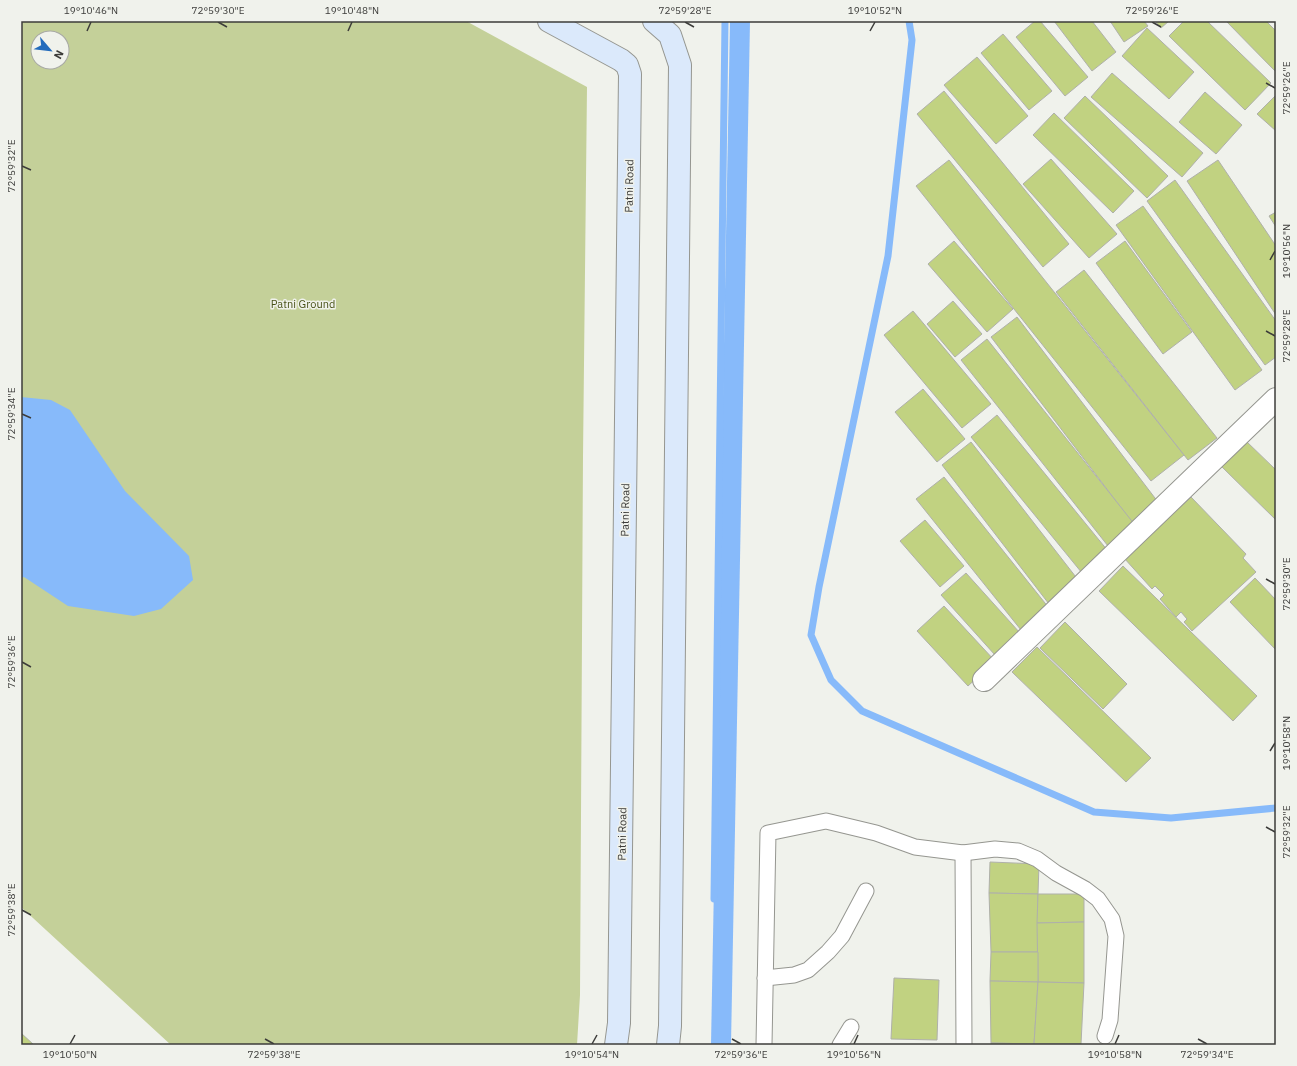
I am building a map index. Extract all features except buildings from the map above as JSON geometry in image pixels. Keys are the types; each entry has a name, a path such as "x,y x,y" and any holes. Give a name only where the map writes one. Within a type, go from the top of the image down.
{"main road":[{"name":"Patni Road","path":"549,21 621,60 627,65 630,74 619,1023 616,1045"},
{"path":"654,21 670,35 680,65 670,1026 668,1045"}],"street":[{"path":"984,680 1276,399"}],"lane":[{"path":"764,1045 768,833 826,821 876,833 915,847 963,853 995,849 1018,851 1037,859 1056,873 1085,889 1098,899 1112,919 1116,936 1110,1020 1105,1036"},
{"path":"963,853 964,1045"},
{"path":"765,978 794,975 808,970 828,952 842,936 866,891"},
{"path":"840,1045 851,1027"}],"green space":[{"name":"Patni Ground","path":"21,21 466,21 587,87 580,995 577,1045 171,1045 21,907"}],"water":[{"path":"730,21 750,21 731,1045 711,1045"},
{"path":"21,397 51,400 70,410 125,491 189,556 193,580 161,609 134,616 68,606 24,577 21,578"}],"waterway":[{"path":"714,899 725,21"},
{"path":"909,21 912,40 888,256 819,587 811,635 831,680 862,711 1094,812 1171,818 1276,808"}]}
